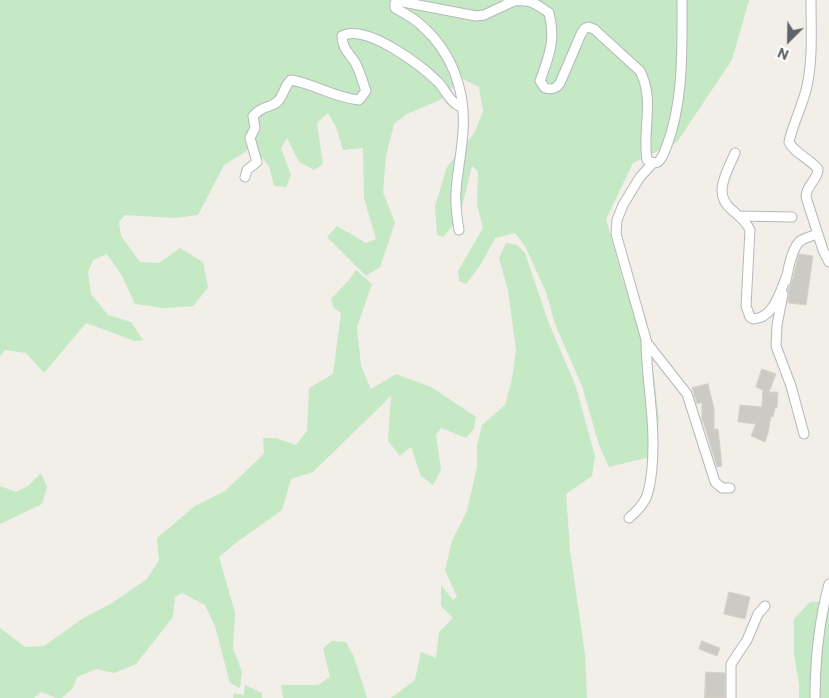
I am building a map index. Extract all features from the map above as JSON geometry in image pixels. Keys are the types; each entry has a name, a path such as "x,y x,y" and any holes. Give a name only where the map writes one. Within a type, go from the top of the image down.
{"street":[{"path":"682,0 682,52 677,108 672,133 658,162 653,163 640,176 623,204 617,220 616,234 646,339 652,352 687,394 715,482 722,488 730,488"},
{"path":"811,0 812,49 810,68 805,95 789,142 792,148 812,161 818,169 817,175 806,191 806,197 823,250 829,262"},
{"path":"459,230 456,192 463,130 462,104 453,66 445,51 420,23 396,8 395,3 397,1 476,16 484,15 510,1 526,1 536,4 549,13 553,26 551,50 540,81 545,88 550,89 556,88 560,83 584,29 588,27 594,29 640,71 644,79 648,106 646,152 647,160 653,163"},
{"path":"246,177 247,170 257,162 250,138 255,128 253,116 258,110 276,104 286,85 291,80 302,82 346,99 359,100 366,91 356,64 342,45 342,36 348,33 364,35 406,56 440,85 454,104 459,106 462,104"},
{"path":"734,153 721,194 722,201 740,216 750,230 746,306 750,317 761,319 770,312 787,275"},
{"path":"740,216 792,218"},
{"path":"804,434 791,386 776,346 777,325 794,249 800,240 818,234"},
{"path":"629,518 640,508 647,496 652,471 653,418 647,368 646,339"},
{"path":"814,698 820,629 829,584"},
{"path":"731,698 731,664 746,640 758,614 765,606"}],"green space":[{"path":"0,0 749,0 732,60 677,142 633,163 606,219 623,280 653,369 659,421 654,456 609,467 599,445 582,386 555,324 546,292 525,246 515,233 495,238 481,264 466,284 459,281 458,271 483,228 477,205 478,171 472,166 459,219 443,237 437,235 435,206 447,167 475,132 483,111 479,87 463,79 440,100 407,114 394,124 386,156 383,192 395,223 380,267 366,276 327,237 337,226 366,243 376,239 364,198 363,148 343,150 336,127 328,113 317,123 323,164 314,170 299,162 287,138 281,148 291,175 286,187 274,186 269,166 253,147 224,165 198,215 175,218 125,215 119,222 121,236 140,262 159,263 180,248 203,262 208,288 193,306 164,308 135,304 121,274 107,254 93,260 88,272 91,294 108,315 131,322 143,340 135,341 86,323 44,373 26,353 5,350 0,356"},
{"path":"506,243 517,245 525,253 548,321 576,387 595,456 592,476 566,494 570,550 585,654 587,698 391,698 415,680 421,652 436,658 439,632 453,618 441,606 441,585 453,600 457,597 445,570 452,541 467,511 477,467 477,446 482,425 505,405 512,379 516,350 508,290 499,258"},
{"path":"356,270 372,284 357,327 361,366 371,389 396,374 431,387 476,417 474,429 466,438 441,428 436,435 441,470 433,485 421,476 411,447 400,456 388,441 391,396 313,472 291,479 282,510 219,557 235,613 233,648 242,672 240,688 230,683 215,626 205,605 182,593 175,597 173,617 136,664 114,673 97,669 77,677 73,688 62,698 41,692 34,698 0,698 0,628 25,647 44,646 82,619 112,603 147,579 159,560 157,538 195,506 225,491 264,454 263,438 276,438 296,445 307,431 309,388 333,374 341,313 334,308 331,299"},
{"path":"41,473 47,487 42,504 0,524 0,486 16,492 28,486"},
{"path":"829,601 829,698 799,698 799,684 794,654 794,619 810,602"},
{"path":"332,641 346,642 354,657 367,698 283,698 281,685 318,685 330,677 323,648"},
{"path":"245,685 262,693 262,698 233,698 234,693 244,695"}],"building":[{"path":"799,254 813,256 806,305 788,303 788,290"},
{"path":"762,369 776,374 769,392 778,392 777,408 775,408 773,417 771,416 765,442 751,436 756,424 738,422 740,405 762,407 763,390 756,387"},
{"path":"708,384 714,409 714,429 718,429 722,466 717,467 702,420 702,402 697,404 692,388"},
{"path":"729,592 750,597 745,619 724,614"},
{"path":"702,641 720,648 717,656 699,649"},
{"path":"706,672 725,673 725,698 705,698"}]}
